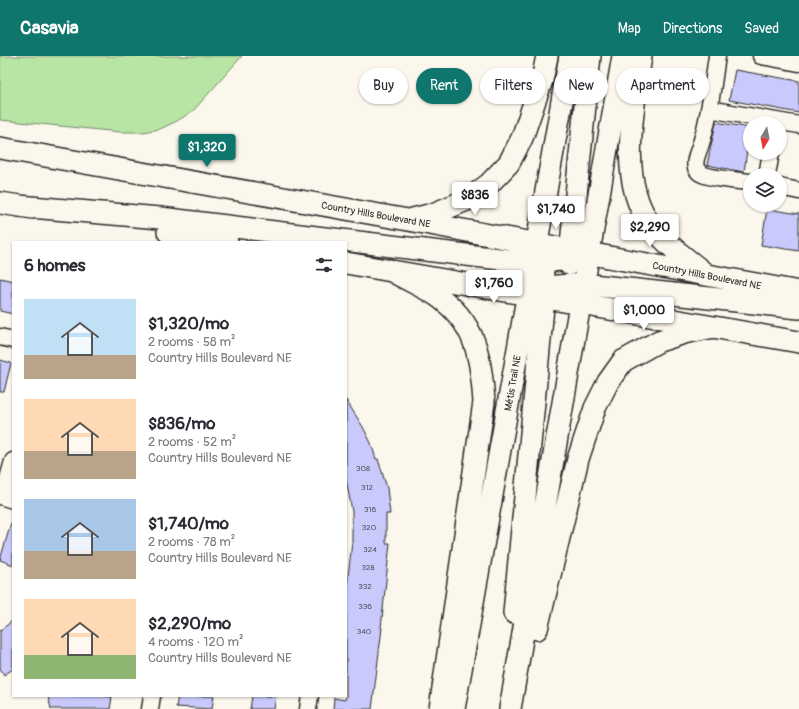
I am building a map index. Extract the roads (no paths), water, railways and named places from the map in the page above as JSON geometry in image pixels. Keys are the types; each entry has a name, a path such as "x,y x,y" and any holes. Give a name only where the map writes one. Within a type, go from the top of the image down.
{"main road":[{"path":"408,220 433,214 469,199 489,184 509,163 522,138 542,80 547,56"},
{"name":"Métis Trail NE","path":"454,709 539,292 537,256 570,56"},
{"path":"510,709 578,291 576,254 590,56"},
{"path":"576,254 623,56"},
{"path":"642,56 634,107 631,144 631,172 636,198 650,224 662,238 706,275"},
{"name":"Country Hills Boulevard NE","path":"0,148 408,220 537,256 576,254 799,292"},
{"path":"10,204 537,256"},
{"path":"10,204 221,241"},
{"path":"347,263 539,292 578,291 799,308"},
{"path":"390,270 436,295 463,319 474,341 482,369 484,402 440,709"},
{"path":"578,291 714,327 799,342"},
{"path":"503,709 539,292"},
{"path":"517,709 578,459 595,408 608,382 623,361 658,341 684,332 714,327"}],"street":[{"path":"717,56 709,109 701,145 695,161 696,167 699,172 706,175 743,181"},
{"path":"761,56 799,63"},
{"path":"709,109 746,116"},
{"path":"787,123 799,125"},
{"path":"787,188 799,191"},
{"path":"0,337 12,340"},
{"path":"5,500 12,466"},
{"path":"150,709 152,697"},
{"path":"308,709 310,697"}]}
